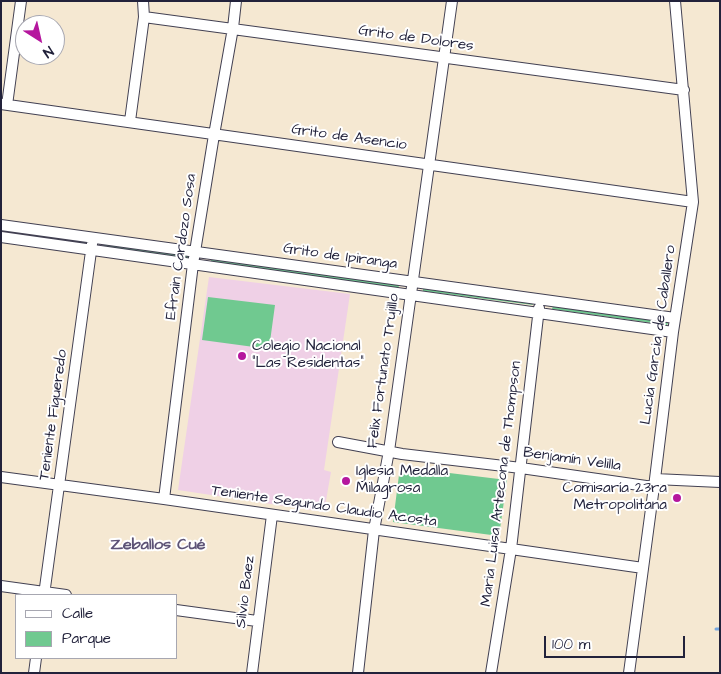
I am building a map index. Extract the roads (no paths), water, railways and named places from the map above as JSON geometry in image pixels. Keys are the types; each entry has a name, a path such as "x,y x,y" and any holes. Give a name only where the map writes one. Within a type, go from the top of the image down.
{"street":[{"path":"4,104 21,1"},
{"path":"130,121 144,17 144,1"},
{"name":"Efrain Cardozo Sosa","path":"164,499 193,264 236,1"},
{"name":"Felix Fortunato Trujillo","path":"358,673 374,530 389,451 452,1"},
{"name":"Lucia Garcia de Caballero","path":"628,673 672,332 693,202 675,1"},
{"name":"Grito de Dolores","path":"144,17 684,90"},
{"name":"Grito de Asencio","path":"4,104 693,202"},
{"name":"Grito de Ipiranga","path":"1,225 675,318"},
{"name":"Grito de Ipiranga","path":"1,237 672,332"},
{"name":"Teniente Figueredo","path":"44,594 93,238"},
{"name":"Maria Luisa Artecona de Thompson","path":"491,673 511,549 540,299"},
{"name":"Benjamín Velilla","path":"338,442 389,451 654,483 720,482"},
{"name":"Teniente Segundo Claudio Acosta","path":"1,478 164,499 643,568"},
{"name":"Silvio Baez","path":"253,673 257,621 272,515"},
{"path":"1,586 44,594"},
{"path":"178,610 257,621"},
{"path":"34,673 36,659"}],"place":[{"name":"Colegio Nacional \"Las Residentas\"","path":"242,356"},
{"name":"Iglesia Medalla Milagrosa","path":"346,481"},
{"name":"Comisaría 23ra Metropolitana","path":"677,498"}],"district":[{"name":"Zeballos Cué","path":"158,546"}]}
